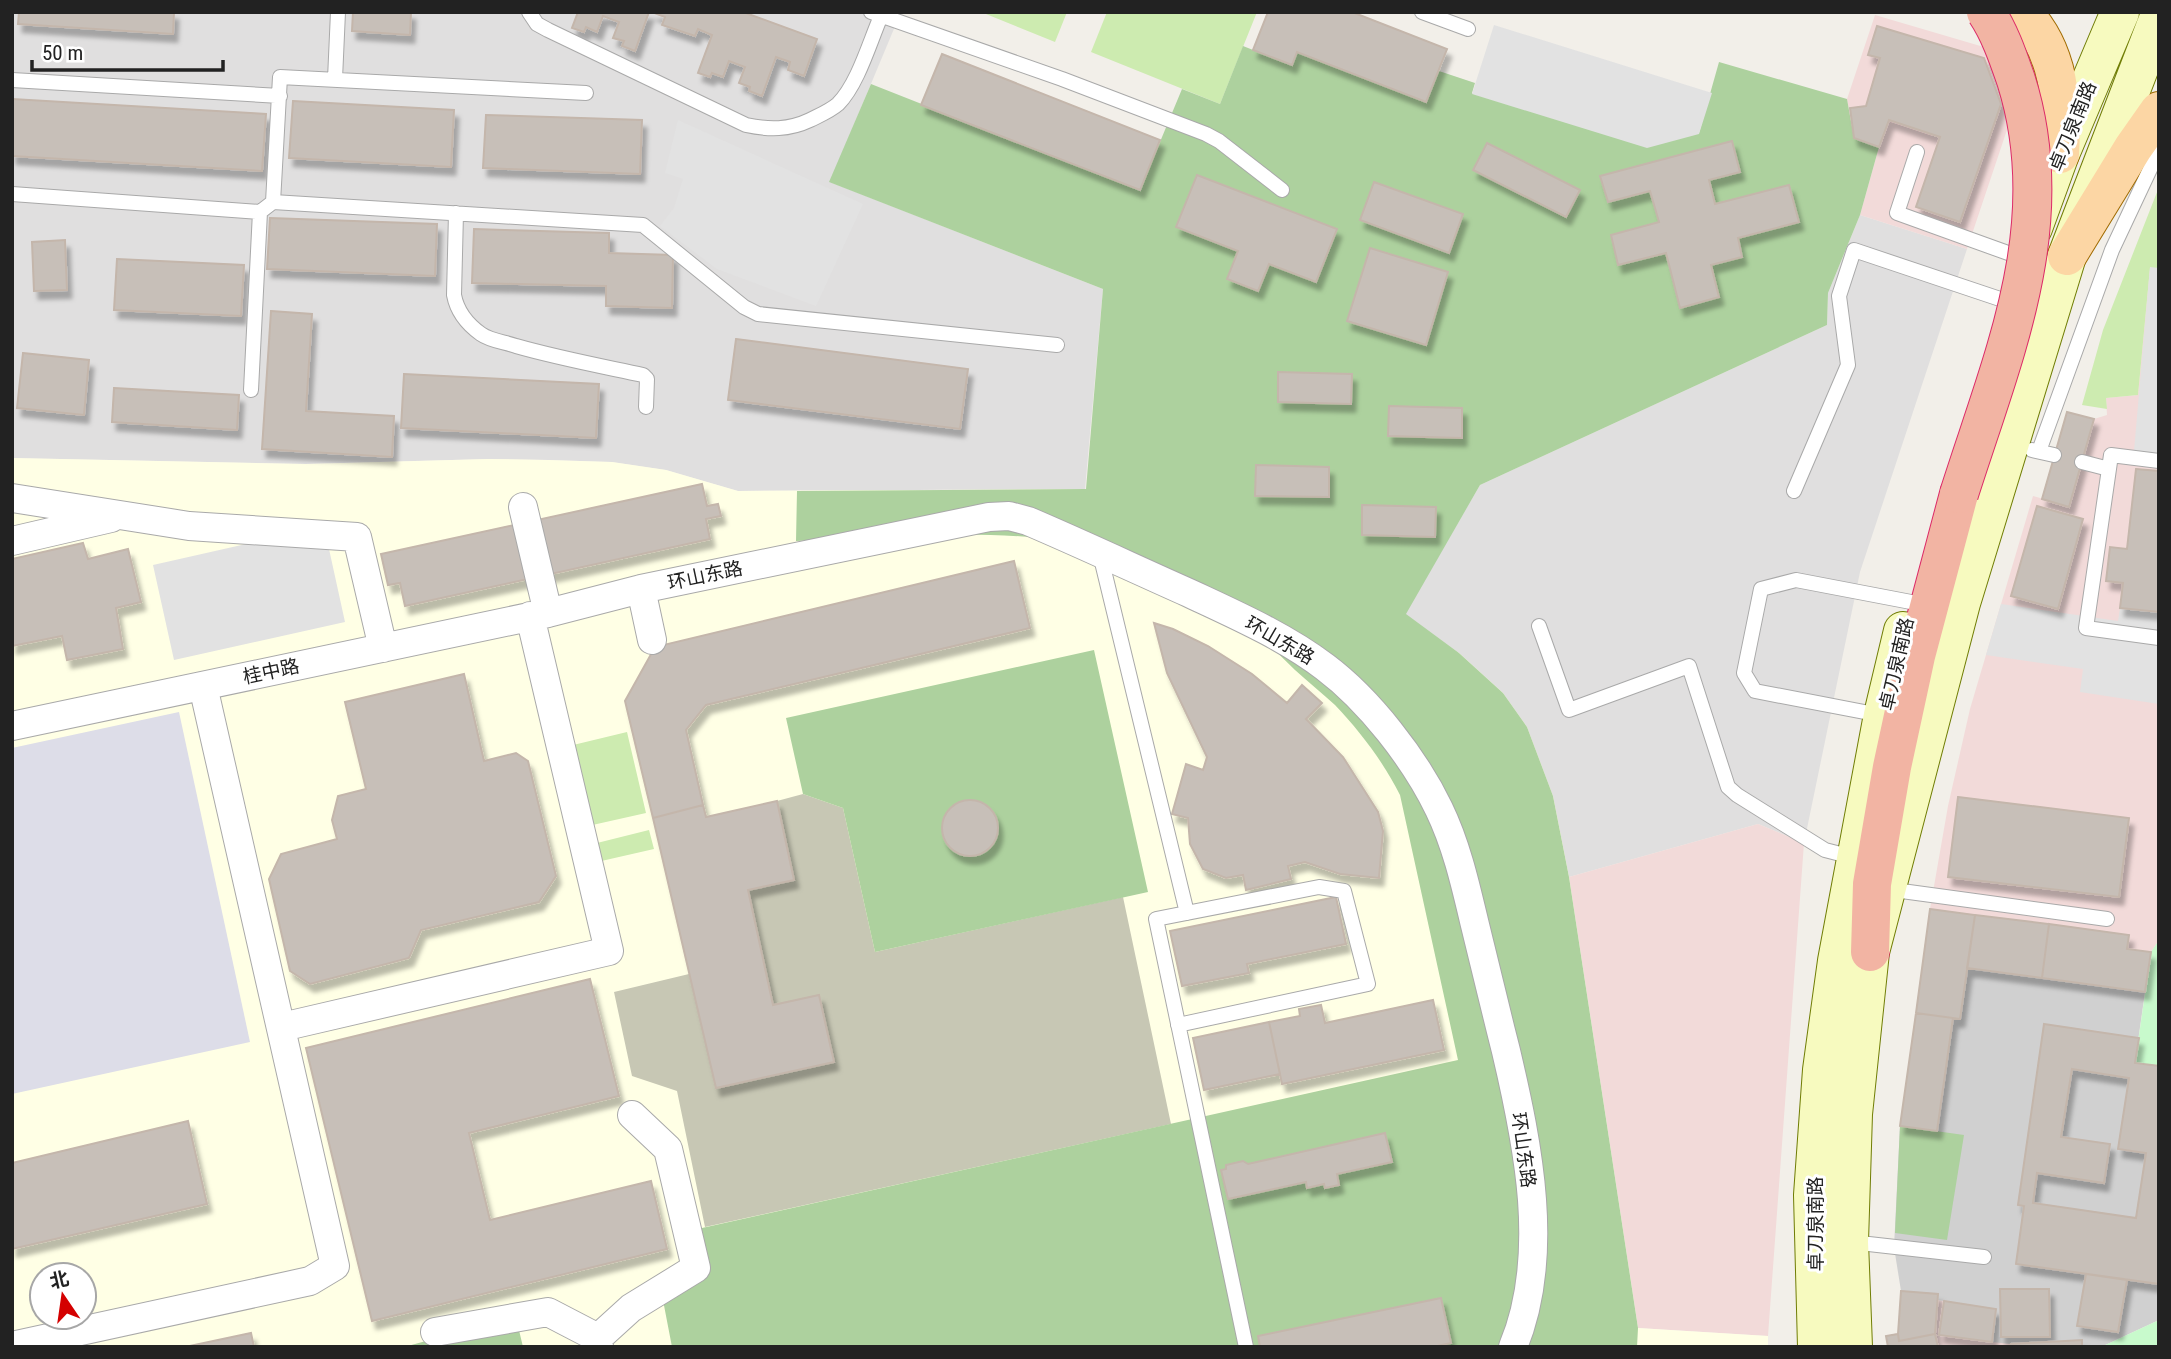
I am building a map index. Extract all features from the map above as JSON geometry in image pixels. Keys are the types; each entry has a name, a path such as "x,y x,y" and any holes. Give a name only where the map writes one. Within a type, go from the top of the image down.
{"highway":[{"path":"1870,952 1872,884 1892,767 1916,656 1959,494 2024,283 2032,229 2034,181 2030,139 2011,66 1986,12"}],"main road":[{"path":"2022,12 2039,32 2058,80 2062,121 2060,154"},
{"name":"卓刀泉南路","path":"1816,1347 1813,1207 1818,1117 1829,1014 1883,715 1911,602 1949,469 2060,154 2120,12"},
{"name":"卓刀泉南路","path":"1853,1347 1849,1242 1853,1114 1870,952 1961,603 2024,448 2067,256 2159,17"},
{"path":"2067,256 2133,148 2159,111"}],"street":[{"path":"12,498 128,514 190,526 357,537 383,648"},
{"path":"282,1027 609,951 539,615 523,507"},
{"path":"12,541 128,514"},
{"name":"环山东路","path":"539,615 641,589 989,517 1009,516 1028,521 1100,552 1250,622 1326,668 1353,692 1387,730 1417,771 1439,808 1464,877 1524,1129 1532,1216 1532,1264 1523,1323 1513,1347"},
{"path":"641,589 652,640"},
{"name":"桂中路","path":"12,726 539,615"},
{"path":"12,1346 310,1281 335,1266 202,686"},
{"path":"435,1332 548,1312 598,1342 631,1308 696,1268 668,1149 632,1115"}],"lane":[{"path":"335,79 338,12"},
{"path":"529,12 537,24 548,30 747,125 773,129 797,125 838,104 850,86 876,14 1062,79 1206,134 1282,190"},
{"path":"1422,12 1468,29"},
{"path":"273,202 281,77 586,93"},
{"path":"12,80 280,96"},
{"path":"2054,455 2024,448 2159,150"},
{"path":"1917,152 1897,213 2022,258"},
{"path":"12,194 260,212 273,202 643,225 744,307 758,314 1057,345"},
{"path":"251,390 260,212"},
{"path":"456,213 454,295 456,305 465,320 488,338 643,375 647,379 646,407"},
{"path":"1794,491 1848,365 1839,296 1854,250 2006,301"},
{"path":"2159,461 2111,455 2086,628 2159,638"},
{"path":"2082,462 2109,469"},
{"path":"1100,552 1187,913"},
{"path":"1883,715 1755,691 1744,673 1761,589 1796,580 1911,602"},
{"path":"1539,626 1569,710 1689,666 1728,787 1825,850 1857,858"},
{"path":"1178,1025 1368,984 1344,891 1319,887 1156,919 1178,1025 1246,1347"},
{"path":"1886,889 2107,919"},
{"path":"1849,1242 1984,1257"}],"shaded area":[{"path":"12,12 901,12 830,182 1103,289 1085,489 738,491 666,470 612,462 548,460 306,464 12,458"},
{"path":"1875,15 1994,50 2014,109 1967,249 1860,215 1879,147 1854,138 1847,99"},
{"path":"1494,25 1712,93 1699,134 1647,148 1472,94"},
{"path":"678,120 863,204 816,306 717,269 660,226 674,208 683,179 665,173"},
{"path":"1860,215 1967,249 1860,572 1804,843 1758,824 1569,877 1553,796 1503,693 1459,653 1405,614 1480,485 1827,325 1828,293"},
{"path":"2150,267 2159,268 2159,940 2151,952 2145,992 1967,968 1960,1019 1953,1019 1937,1131 1900,1126 1930,909 1948,806 1970,709 2033,496 2069,506 2094,419 2107,415 2106,398 2138,395"},
{"path":"2150,267 2159,268 2159,454 2134,451"},
{"path":"12,458 306,464 548,460 612,462 666,470 738,491 1085,489 1459,653 1503,693 1527,727 1553,796 1569,877 1638,1328 1768,1336 1768,1347 12,1347"},
{"path":"303,531 329,549 345,622 174,660 153,565"},
{"path":"2001,604 2118,621 2120,608 2159,612 2159,704 2080,692 2083,669 1986,655"},
{"path":"179,712 250,1042 12,1094 12,748"},
{"path":"803,794 843,808 875,952 1123,897 1171,1124 705,1227 677,1091 632,1076 614,992 689,974 717,1088 834,1062 819,995 773,1005 748,890 794,880 777,801"},
{"path":"1758,824 1804,843 1768,1336 1638,1328 1569,877"},
{"path":"1967,968 2145,992 2135,1062 2159,1066 2159,1320 2101,1347 2011,1347 2010,1344 1992,1342 1996,1309 1938,1300 1938,1294 1901,1291 1894,1247 1900,1126 1937,1131 1953,1018 1960,1019"},
{"path":"1901,1291 1938,1294 1938,1300 1996,1309 2011,1347 1888,1347 1886,1336 1898,1333"}],"green space":[{"path":"981,12 1067,12 1055,42"},
{"path":"1107,12 1257,12 1220,104 1091,52"},
{"path":"1243,46 1291,65 1297,52 1426,102 1439,71 1475,83 1472,93 1699,133 1719,62 1847,99 1854,138 1879,147 1860,215 1828,293 1827,325 1480,485 1406,614 1459,653 1503,693 1527,727 1553,796 1569,877 1638,1328 1637,1347 672,1347 662,1295 700,1270 693,1230 1458,1060 1400,795 1394,783 1362,736 1335,705 1218,597 1173,571 1124,553 1070,541 958,535 796,541 797,491 1086,489 1103,289 829,182 871,84 1140,190 1182,89 1220,104"},
{"path":"2159,187 2159,268 2150,268 2138,395 2106,398 2107,409 2082,405 2103,330"},
{"path":"1094,650 1148,892 875,952 843,808 803,794 786,718"},
{"path":"627,732 646,813 588,826 569,746"},
{"path":"649,830 654,849 597,862 593,844"},
{"path":"2159,940 2159,1066 2135,1063 2151,952"},
{"path":"1900,1126 1964,1135 1947,1240 1895,1233"},
{"path":"2159,1320 2159,1347 2101,1347"},
{"path":"518,1326 523,1347 404,1347 437,1338"}],"building":[{"path":"19,12 174,12 173,34 18,24"},
{"path":"353,12 411,12 410,35 352,31"},
{"path":"578,12 649,12 635,51 622,46 624,41 613,38 619,22 603,16 597,32 586,27 584,32 572,28"},
{"path":"652,12 743,12 817,39 804,76 788,70 790,62 776,57 762,96 739,83 745,67 729,61 723,77 712,73 710,77 698,73 712,35 698,29 695,36 662,25 665,17"},
{"path":"1268,12 1352,12 1447,49 1426,102 1297,52 1292,65 1253,50"},
{"path":"1877,26 1984,58 2001,104 1960,222 1916,207 1940,137 1889,120 1879,147 1854,138 1850,108 1866,106 1880,58 1868,55"},
{"path":"942,54 1160,140 1140,190 921,105"},
{"path":"12,99 266,114 262,171 12,156"},
{"path":"293,101 454,110 451,167 289,158"},
{"path":"486,115 642,120 640,174 483,168"},
{"path":"1732,141 1740,172 1709,180 1715,204 1789,185 1799,222 1738,238 1742,257 1711,265 1719,297 1680,308 1666,253 1618,265 1611,235 1659,222 1650,191 1608,202 1600,176"},
{"path":"1487,143 1580,190 1566,217 1473,170"},
{"path":"1197,175 1337,229 1316,282 1269,264 1258,291 1227,279 1238,251 1176,227"},
{"path":"1374,182 1463,214 1449,253 1360,220"},
{"path":"270,218 437,224 435,276 267,269"},
{"path":"474,229 609,233 609,253 673,255 672,308 606,306 606,286 472,283"},
{"path":"65,240 67,290 34,291 32,242"},
{"path":"1370,248 1448,272 1426,345 1347,321"},
{"path":"117,259 244,265 241,316 114,310"},
{"path":"271,311 312,314 306,411 394,416 392,457 262,449"},
{"path":"736,339 968,369 960,429 728,400"},
{"path":"23,353 89,360 84,415 17,408"},
{"path":"1278,372 1352,374 1351,404 1278,402"},
{"path":"404,374 599,384 596,438 401,428"},
{"path":"114,388 239,395 237,430 112,422"},
{"path":"1389,406 1462,408 1462,438 1388,436"},
{"path":"2067,412 2094,419 2069,507 2042,499"},
{"path":"1256,465 1329,467 1329,497 1255,496"},
{"path":"2136,469 2159,471 2159,612 2120,608 2123,583 2106,581 2110,547 2127,549"},
{"path":"702,484 707,506 718,504 721,516 706,519 710,539 405,606 400,583 388,585 381,554"},
{"path":"1362,505 1436,507 1435,537 1362,535"},
{"path":"2037,506 2083,519 2058,609 2011,596"},
{"path":"83,543 88,559 128,549 141,602 116,608 123,649 67,660 62,636 12,646 12,559"},
{"path":"1014,561 1030,628 706,705 686,730 703,805 653,818 625,701 655,647"},
{"path":"1154,623 1208,646 1252,674 1287,703 1302,685 1322,703 1306,719 1343,757 1378,812 1383,831 1379,878 1340,874 1305,862 1288,866 1291,879 1246,890 1243,875 1226,878 1203,869 1190,844 1188,818 1172,814 1186,764 1203,770 1207,757 1167,673"},
{"path":"464,674 484,761 516,753 528,761 556,876 539,902 421,930 409,958 310,984 290,971 269,879 281,854 337,839 332,820 338,796 366,789 345,702"},
{"path":"1958,797 2129,818 2119,897 1948,877"},
{"path":"965,800 975,800 990,808 996,817 996,839 990,848 975,856 965,856 947,844 942,833 942,823 954,805"},
{"path":"777,801 794,880 748,890 773,1005 819,995 834,1062 716,1088 653,818 703,805 706,817"},
{"path":"1336,897 1346,944 1247,964 1249,973 1182,986 1170,931"},
{"path":"1930,909 1975,915 1960,1019 1916,1013"},
{"path":"1975,915 2049,924 2042,978 1967,968"},
{"path":"2049,924 2129,935 2127,949 2151,952 2145,992 2042,978"},
{"path":"590,979 619,1096 469,1133 490,1220 651,1181 667,1249 372,1321 306,1048"},
{"path":"1433,1000 1444,1050 1282,1084 1269,1022 1300,1016 1299,1009 1321,1005 1325,1023"},
{"path":"1916,1013 1953,1018 1937,1131 1900,1126"},
{"path":"1269,1022 1280,1074 1204,1090 1193,1038"},
{"path":"2044,1024 2139,1038 2135,1063 2159,1066 2159,1284 2016,1264 2024,1206 2018,1205","holes":["2072,1069 2129,1078 2118,1149 2146,1153 2136,1218 2033,1203 2037,1173 2104,1183 2110,1144 2061,1137"]},
{"path":"188,1121 207,1204 12,1249 12,1163"},
{"path":"1385,1133 1392,1162 1337,1174 1339,1185 1325,1188 1324,1184 1307,1188 1306,1182 1228,1199 1221,1170 1226,1169 1226,1165 1243,1161 1248,1164"},
{"path":"2086,1274 2127,1280 2118,1332 2077,1326"},
{"path":"2000,1289 2049,1289 2050,1337 2001,1337"},
{"path":"1901,1291 1938,1294 1935,1334 1899,1341"},
{"path":"1441,1298 1451,1343 1433,1347 1260,1347 1258,1336"},
{"path":"1944,1301 1996,1309 1992,1342 1939,1335"},
{"path":"251,1333 254,1347 185,1347"},
{"path":"1898,1334 1899,1341 1935,1334 1938,1347 1888,1347 1886,1336"},
{"path":"2082,1340 2082,1347 2011,1347 2011,1344"}]}
